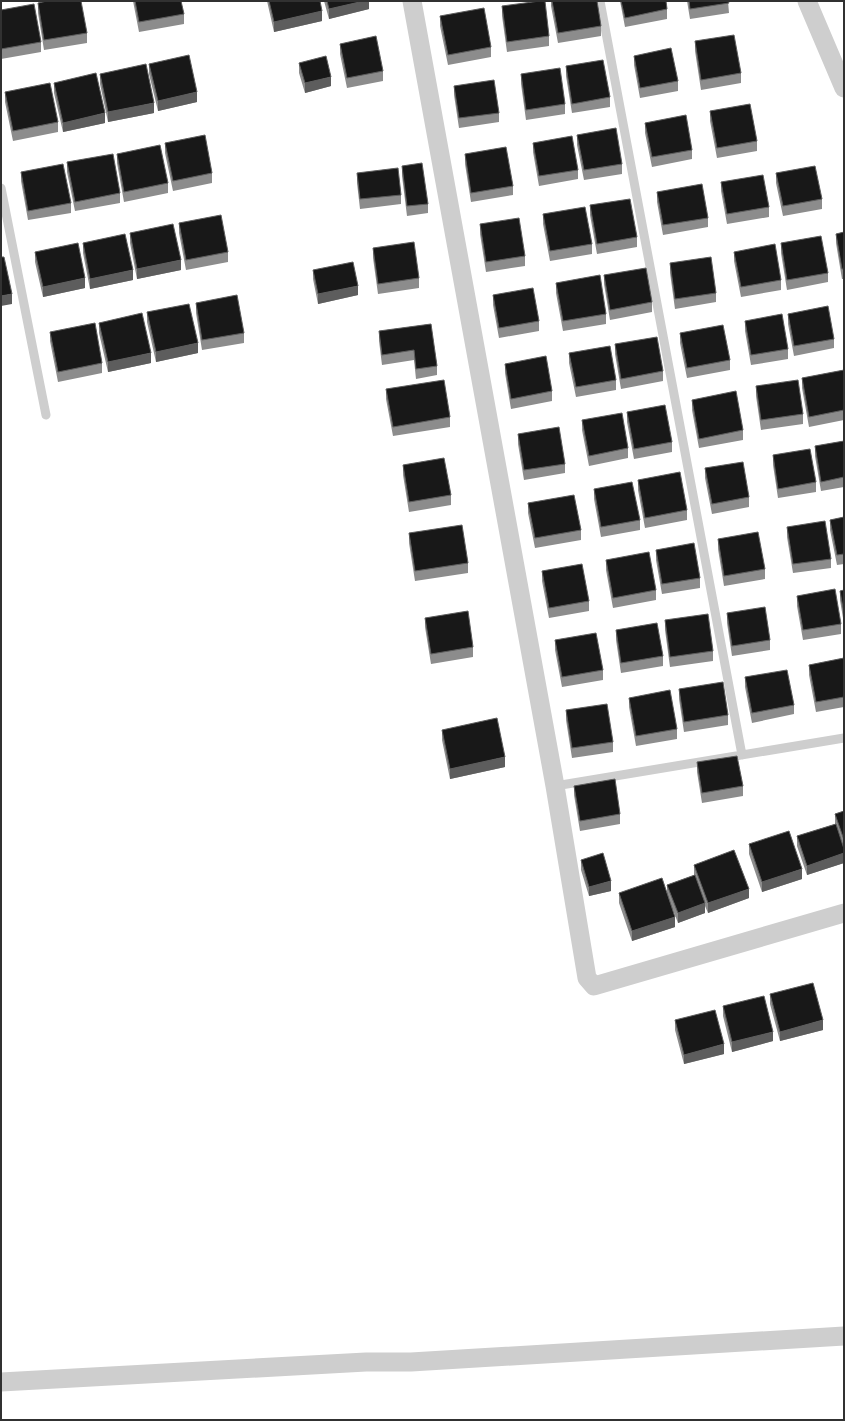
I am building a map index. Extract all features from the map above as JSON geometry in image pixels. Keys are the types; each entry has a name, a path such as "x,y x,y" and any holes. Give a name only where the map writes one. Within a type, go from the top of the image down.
{"street":[{"path":"412,1 555,786 587,978 594,986 844,913"},
{"path":"807,1 844,88"},
{"path":"1,1382 366,1362 411,1362 844,1336"}],"lane":[{"path":"600,1 742,755"},
{"path":"1,188 46,415"},
{"path":"555,786 844,738"}],"building":[{"path":"47,1 81,1 87,33 44,40 38,3"},
{"path":"135,1 181,1 184,14 139,22"},
{"path":"269,1 320,1 322,11 274,22"},
{"path":"327,1 364,1 329,9"},
{"path":"545,1 549,36 507,42 502,6"},
{"path":"552,1 597,1 601,26 558,33"},
{"path":"621,1 666,1 667,9 625,18"},
{"path":"689,1 728,1 729,3 690,9"},
{"path":"34,4 41,42 1,49 1,10"},
{"path":"484,8 491,47 448,55 440,16"},
{"path":"734,35 741,73 701,80 695,41"},
{"path":"376,36 383,71 347,78 340,44"},
{"path":"671,48 678,81 640,88 634,56"},
{"path":"189,55 197,92 158,101 149,64"},
{"path":"326,56 331,77 305,83 299,63"},
{"path":"603,60 610,97 572,104 566,66"},
{"path":"146,64 154,103 108,112 100,74"},
{"path":"560,68 565,104 526,110 521,74"},
{"path":"96,73 105,113 63,123 54,83"},
{"path":"494,80 499,113 459,118 454,86"},
{"path":"50,83 58,122 13,131 5,92"},
{"path":"750,104 757,141 717,148 710,111"},
{"path":"686,115 692,150 652,157 645,123"},
{"path":"616,128 622,164 584,170 577,135"},
{"path":"205,135 212,173 173,181 165,143"},
{"path":"572,136 578,170 539,176 533,143"},
{"path":"160,145 168,183 124,192 117,154"},
{"path":"506,147 513,186 471,193 465,154"},
{"path":"113,154 120,193 75,202 67,162"},
{"path":"422,163 428,204 407,206 402,166"},
{"path":"63,164 71,203 28,211 21,172"},
{"path":"815,166 822,199 783,206 776,173"},
{"path":"398,168 401,195 360,199 357,173"},
{"path":"763,175 769,207 727,214 721,182"},
{"path":"702,184 708,218 663,225 657,192"},
{"path":"630,199 637,237 597,244 590,205"},
{"path":"585,207 592,244 550,251 543,214"},
{"path":"221,215 228,252 186,260 179,223"},
{"path":"519,218 525,256 486,262 480,224"},
{"path":"173,224 181,260 137,269 130,233"},
{"path":"844,232 844,269 842,269 836,234"},
{"path":"125,234 133,270 90,279 83,243"},
{"path":"821,236 828,273 787,280 781,243"},
{"path":"414,242 419,278 378,284 373,248"},
{"path":"78,243 85,278 43,287 35,252"},
{"path":"775,244 781,280 741,287 734,252"},
{"path":"1,257 4,257 12,294 1,296"},
{"path":"711,257 716,293 675,299 670,263"},
{"path":"353,262 358,286 318,294 313,270"},
{"path":"646,268 652,302 610,310 604,275"},
{"path":"600,275 606,314 563,321 556,283"},
{"path":"533,288 539,321 499,328 493,295"},
{"path":"237,295 244,333 202,340 196,303"},
{"path":"189,304 198,343 156,352 147,312"},
{"path":"828,306 834,339 794,346 788,314"},
{"path":"142,313 151,353 108,362 99,323"},
{"path":"782,314 788,349 751,355 745,321"},
{"path":"95,323 102,363 58,372 50,332"},
{"path":"431,324 437,366 416,369 414,350 382,355 379,331"},
{"path":"723,325 730,360 687,368 680,333"},
{"path":"657,337 663,371 621,379 615,344"},
{"path":"610,346 616,380 576,387 569,353"},
{"path":"546,356 552,391 511,399 505,364"},
{"path":"844,370 844,410 809,417 802,378"},
{"path":"444,380 450,417 393,427 386,389"},
{"path":"798,380 803,414 761,420 756,386"},
{"path":"736,391 743,430 699,439 692,400"},
{"path":"665,405 672,442 634,449 627,412"},
{"path":"622,413 628,448 589,456 582,420"},
{"path":"559,427 565,464 524,470 518,434"},
{"path":"844,441 844,477 821,482 815,446"},
{"path":"810,449 816,482 778,489 773,455"},
{"path":"444,458 451,495 409,502 403,465"},
{"path":"743,462 749,497 712,504 705,468"},
{"path":"680,472 687,510 645,518 638,480"},
{"path":"632,482 640,520 601,527 594,489"},
{"path":"574,495 581,530 535,538 528,503"},
{"path":"844,517 844,554 837,555 830,520"},
{"path":"825,521 831,559 793,564 787,527"},
{"path":"462,525 468,563 415,571 409,533"},
{"path":"758,532 765,569 724,576 718,539"},
{"path":"694,543 700,578 662,584 656,550"},
{"path":"649,552 656,590 613,598 606,560"},
{"path":"582,564 589,601 549,608 542,571"},
{"path":"835,589 841,624 803,630 797,596"},
{"path":"844,590 844,614 840,591"},
{"path":"765,607 770,640 732,646 727,613"},
{"path":"468,611 473,647 431,654 425,618"},
{"path":"708,614 713,651 670,657 665,620"},
{"path":"657,623 663,656 621,663 616,630"},
{"path":"596,633 603,670 562,677 555,640"},
{"path":"844,658 844,697 816,702 809,665"},
{"path":"787,670 794,705 752,713 745,677"},
{"path":"723,682 728,715 684,722 679,689"},
{"path":"670,690 677,729 636,736 629,698"},
{"path":"607,704 613,742 572,748 566,710"},
{"path":"497,718 505,757 450,769 442,730"},
{"path":"737,756 743,786 702,793 697,762"},
{"path":"615,779 620,814 580,821 574,786"},
{"path":"844,811 844,840 835,814"},
{"path":"836,824 844,853 807,866 797,836"},
{"path":"789,831 802,869 762,882 749,844"},
{"path":"734,850 749,889 708,903 694,865"},
{"path":"603,853 611,881 589,887 581,860"},
{"path":"695,875 705,903 678,913 667,885"},
{"path":"662,878 675,917 632,931 619,893"},
{"path":"813,983 823,1020 780,1032 770,994"},
{"path":"764,996 773,1032 732,1042 723,1006"},
{"path":"715,1010 724,1044 684,1055 675,1020"}]}
